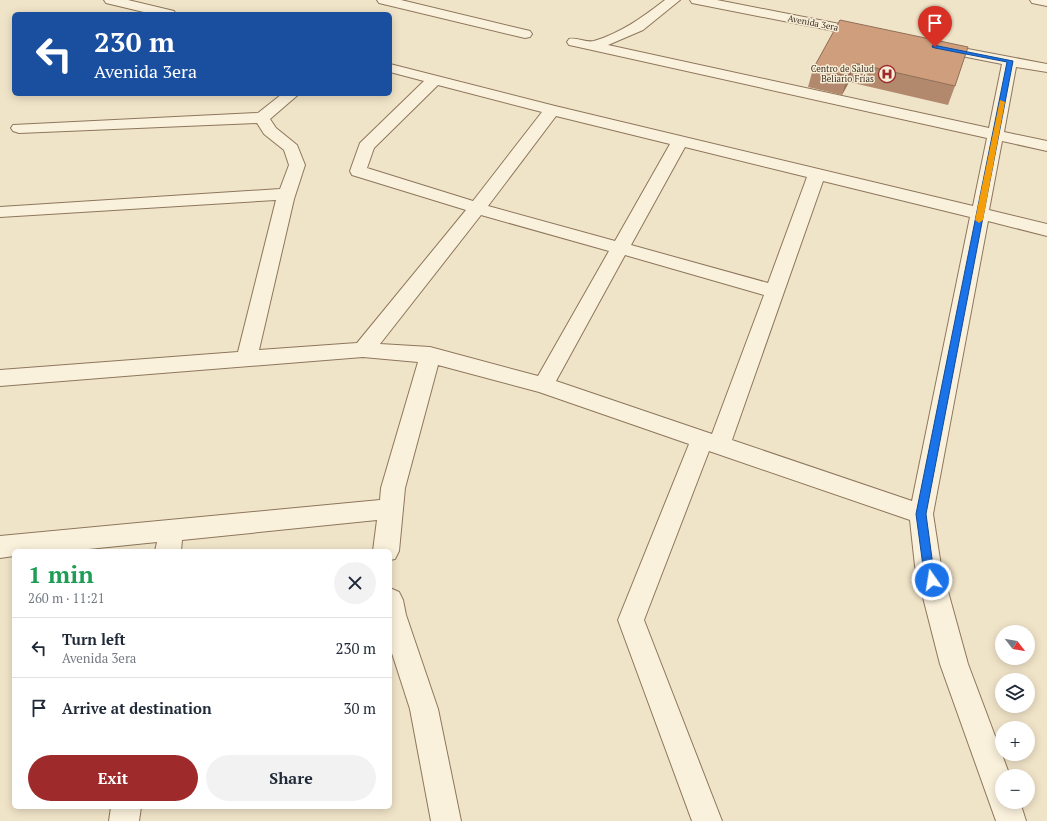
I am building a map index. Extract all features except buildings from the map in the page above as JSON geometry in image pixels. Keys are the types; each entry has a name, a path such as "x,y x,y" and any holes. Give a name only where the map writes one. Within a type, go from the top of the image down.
{"street":[{"path":"111,0 137,3 163,12"},
{"path":"384,0 399,2 525,34"},
{"path":"594,46 638,28 673,0"},
{"name":"Avenida 3era","path":"697,0 879,36"},
{"path":"387,12 399,2"},
{"path":"122,12 137,3"},
{"path":"574,42 1047,146"},
{"path":"925,45 1047,68"},
{"path":"995,776 954,664 928,566 921,514 1010,61"},
{"path":"392,69 552,110 1047,230"},
{"path":"434,80 366,146 358,171 477,208 619,249 774,291"},
{"path":"19,128 262,118 289,96"},
{"path":"363,350 445,250 552,110"},
{"path":"247,359 286,194 297,165 291,148 270,131 262,118"},
{"path":"543,385 680,141"},
{"path":"707,821 631,620 710,442 774,291 817,174"},
{"path":"0,212 286,194"},
{"path":"0,378 363,350 430,355 543,385 921,514"},
{"path":"386,549 393,488 430,355"},
{"path":"0,547 169,541 391,509"},
{"path":"392,610 424,709 446,821"},
{"path":"124,821 126,809"},
{"path":"1008,809 1012,821"}],"slow traffic":[{"path":"979,220 1002,102"}],"place":[{"name":"Centro de Salud Beliario Frías","path":"887,74"}],"route":[{"path":"932,580 928,566 921,514 1010,61 935,47"}]}
